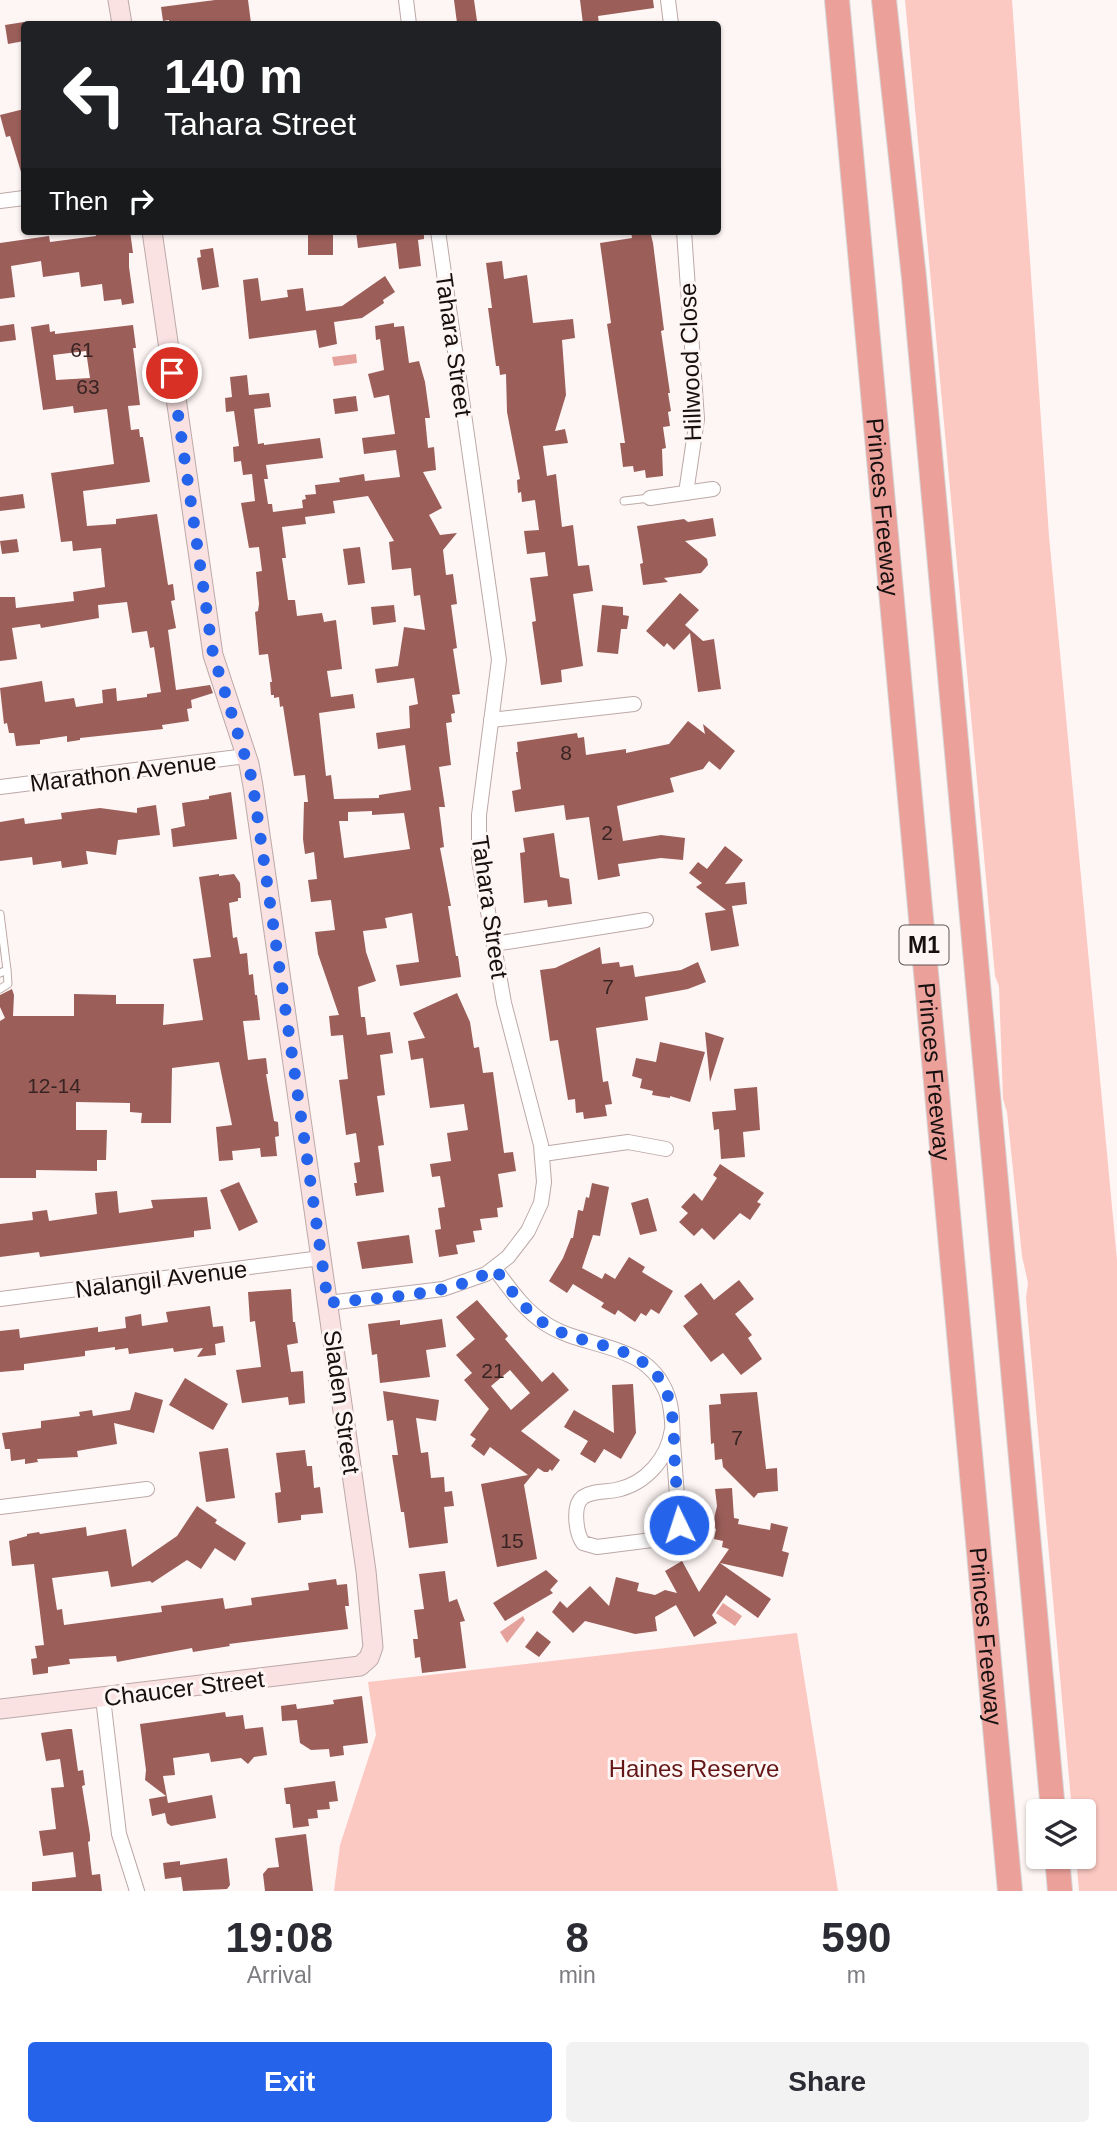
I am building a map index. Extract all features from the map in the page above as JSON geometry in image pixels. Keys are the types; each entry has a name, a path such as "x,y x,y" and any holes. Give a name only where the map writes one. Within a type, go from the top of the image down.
{"highway":[{"name":"Princes Freeway","path":"837,0 1010,1891"},
{"name":"Princes Freeway","path":"884,0 916,306 1052,1799"},
{"path":"1058,1869 1060,1891"}],"street":[{"path":"118,0 122,21"},
{"path":"406,0 409,21"},
{"path":"668,0 671,21"},
{"path":"0,201 21,198"},
{"name":"Sladen Street","path":"153,235 213,654 253,786 373,1637 367,1662"},
{"name":"Tahara Street","path":"328,1303 452,1287 479,1278 495,1269 522,1240 537,1214 543,1192 543,1154 504,1003 479,860 479,815 499,660 439,235"},
{"name":"Hillwood Close","path":"684,235 696,419 686,493"},
{"path":"650,498 713,489"},
{"path":"491,720 634,704"},
{"name":"Marathon Avenue","path":"0,787 246,756"},
{"path":"494,944 646,920"},
{"path":"543,1154 628,1142 666,1149"},
{"name":"Nalangil Avenue","path":"0,1299 321,1258"},
{"path":"495,1269 520,1302 545,1324 567,1335 620,1350 646,1364 658,1376 666,1392 671,1409 679,1523 675,1534 660,1539 597,1547 583,1543 576,1510 579,1502 590,1494 620,1489 645,1476 663,1455 672,1429"},
{"path":"0,1507 147,1489"},
{"name":"Chaucer Street","path":"0,1709 360,1666 367,1662"},
{"path":"103,1698 120,1834 136,1891"}],"lane":[{"path":"624,501 650,498"},
{"path":"0,914 7,985 0,989"}],"green space":[{"path":"905,0 1012,0 1049,536 1117,1260 1117,1891 1079,1891 1077,1869 1096,1869 1096,1799 1071,1799 1026,1298 1028,1283 1022,1256 1007,1112 1003,1099 999,986 995,976"},
{"name":"Haines Reserve","path":"797,1633 838,1891 334,1891 340,1845 376,1735 368,1682"}],"shaded area":[{"path":"356,354 357,363 334,366 332,357"},
{"path":"723,1603 742,1616 735,1626 716,1613"},
{"path":"523,1616 525,1620 507,1643 500,1632"}],"building":[{"path":"215,0 248,0 251,21 163,21 161,7"},
{"path":"454,0 474,0 477,21 457,21"},
{"path":"580,0 653,0 654,8 598,16 599,21 583,21"},
{"path":"21,22 21,42 8,44 5,25"},
{"path":"21,110 21,172 10,136 6,137 0,115"},
{"path":"131,235 133,253 129,253 129,267 134,303 122,305 121,299 104,301 102,284 81,287 79,272 43,277 41,261 11,266 15,297 0,299 0,243 49,236 50,242"},
{"path":"308,235 333,235 333,255 308,255"},
{"path":"356,235 424,235 424,239 418,240 421,266 399,269 396,243 358,248"},
{"path":"632,235 651,235 653,243 670,393 670,426 663,427 666,448 662,449 663,476 646,478 645,470 634,472 633,466 623,467 620,443 625,443 607,324 611,323 600,243 632,238"},
{"path":"213,248 219,287 202,290 197,258 201,257 200,250"},
{"path":"502,261 504,279 527,275 533,323 573,319 575,338 562,340 566,395 555,431 565,429 568,443 543,446 547,476 556,474 562,527 573,525 578,566 589,565 593,591 573,594 583,666 561,670 562,682 541,685 532,622 536,621 530,578 548,576 545,552 527,554 524,531 539,530 535,500 522,502 521,492 518,493 517,480 520,479 507,412 506,374 500,375 499,366 496,366 488,308 492,308 486,263"},
{"path":"385,276 395,292 362,318 334,322 337,344 319,348 316,330 249,339 243,280 258,278 261,301 288,297 287,290 303,288 306,311 342,306"},
{"path":"394,323 394,327 404,326 409,363 419,361 430,418 425,418 428,448 434,447 436,470 423,472 442,508 429,515 440,535 457,533 443,550 446,575 453,574 457,604 451,605 457,648 453,649 460,694 452,695 455,713 451,714 452,722 446,723 451,765 439,767 445,807 439,807 444,847 440,848 461,977 400,986 396,965 419,962 412,913 385,918 387,928 363,931 366,952 376,981 358,987 361,1017 365,1017 367,1035 390,1032 393,1053 380,1055 385,1095 377,1096 384,1145 378,1146 384,1192 356,1196 354,1163 360,1162 356,1133 346,1135 339,1080 348,1079 343,1035 331,1036 329,1016 339,1015 318,954 315,932 335,930 331,900 311,902 308,880 317,879 314,852 305,854 303,839 304,802 308,802 305,775 294,776 283,706 280,707 279,697 274,698 274,695 271,695 268,654 259,655 255,612 258,611 259,604 256,572 262,571 259,547 249,548 241,503 255,501 252,474 243,475 241,461 234,462 233,447 239,446 234,411 226,412 225,398 232,397 230,377 247,375 249,395 269,393 271,407 254,409 258,444 320,438 323,458 266,465 268,479 264,479 268,504 272,504 273,512 303,508 302,500 306,499 305,495 316,494 315,485 340,482 339,478 364,474 365,481 400,477 396,450 364,454 362,438 395,434 389,395 374,398 368,374 384,370 380,339 376,340 375,326","holes":["368,496 394,541 389,542 392,570 411,568 414,596 420,595 425,630 404,627 398,666 375,669 377,683 414,678 418,704 409,706 410,728 376,733 378,749 405,745 411,790 379,795 379,798 334,799 331,775 326,776 319,713 355,708 353,694 331,697 327,671 342,669 336,620 324,622 322,613 297,616 295,600 288,600 282,558 286,558 282,527 306,524 305,517 335,513 333,501","372,811 372,815 404,813 410,849 344,858 339,821 348,821 348,812"]},
{"path":"14,324 16,340 0,342 0,326"},
{"path":"49,324 50,332 55,331 55,334 133,325 140,405 128,406 131,430 139,429 140,437 143,437 150,482 83,491 87,526 116,524 116,519 157,514 168,585 173,584 175,600 171,601 176,628 168,630 176,690 210,685 213,693 191,700 192,708 187,709 189,721 162,725 163,729 80,738 67,742 67,736 40,740 40,744 16,746 14,733 9,733 7,723 4,724 0,688 42,681 45,702 74,698 76,707 103,703 102,690 116,688 117,701 161,692 154,647 150,648 147,631 132,633 127,602 98,605 99,618 41,628 40,624 12,628 17,659 0,661 0,597 15,597 16,608 74,601 73,592 105,587 101,548 73,551 72,541 61,542 51,473 114,464 107,409 74,413 73,406 43,410 31,327","holes":["86,351 90,378 56,380 53,355"]},
{"path":"356,396 358,411 335,414 333,399"},
{"path":"23,494 25,508 0,511 0,497"},
{"path":"713,518 716,536 685,541 707,559 708,565 701,573 664,578 668,582 643,585 640,564 643,563 637,526"},
{"path":"17,539 19,552 2,554 0,541"},
{"path":"360,547 365,583 348,585 343,549"},
{"path":"680,593 699,610 685,625 703,641 714,639 721,689 698,692 690,633 674,650 667,643 664,647 646,631"},
{"path":"394,605 396,622 373,625 371,607"},
{"path":"602,605 623,607 623,615 629,616 627,629 621,629 618,654 597,652"},
{"path":"688,721 705,734 703,724 735,751 720,770 709,761 703,769 670,778 674,792 617,806 623,841 661,835 685,838 683,860 661,858 618,864 620,876 598,880 589,817 566,820 564,805 515,812 512,791 521,789 517,742 577,733 578,738 584,737 586,755 626,749 626,753 669,744"},
{"path":"231,792 237,839 173,847 171,829 185,826 182,803"},
{"path":"156,805 160,835 118,840 116,855 86,851 88,864 62,868 61,861 33,865 32,857 0,861 0,822 24,818 25,824 62,819 61,813 100,808 137,813 137,808"},
{"path":"554,833 560,877 569,879 572,904 548,907 547,900 524,903 520,853 525,852 523,838"},
{"path":"725,846 743,860 725,884 745,882 747,904 732,906 739,946 711,951 705,913 726,910 696,887 702,883 689,873 698,862 707,869"},
{"path":"234,874 240,883 241,898 229,903 233,938 237,937 240,954 247,953 249,975 253,974 260,1020 243,1021 248,1060 266,1058 274,1121 278,1122 279,1136 275,1137 277,1156 261,1157 260,1148 232,1151 233,1160 219,1161 216,1127 232,1125 219,1062 172,1068 171,1123 141,1123 142,1113 130,1112 130,1103 76,1102 76,1130 107,1130 106,1160 97,1160 97,1171 36,1170 36,1178 0,1178 0,1021 5,1018 0,1007 0,995 12,989 13,1016 74,1016 74,994 116,995 116,1004 164,1004 163,1025 203,1020 193,959 211,957 199,877"},
{"path":"600,947 602,964 619,962 620,967 633,965 635,977 681,970 698,962 706,982 688,989 645,997 648,1020 596,1028 603,1082 608,1081 612,1104 605,1105 607,1116 584,1119 583,1112 576,1113 575,1099 568,1100 558,1040 550,1041 540,970 555,968"},
{"path":"457,993 470,1022 474,1048 479,1047 483,1073 493,1072 504,1153 513,1152 516,1171 498,1174 503,1207 497,1208 498,1217 480,1219 482,1230 473,1231 475,1242 456,1245 458,1254 439,1257 435,1230 441,1229 438,1208 445,1207 440,1176 432,1177 430,1164 451,1161 447,1133 468,1130 464,1104 430,1108 423,1058 411,1060 408,1041 425,1038 413,1013"},
{"path":"705,1032 724,1038 710,1082"},
{"path":"660,1042 705,1052 690,1102 670,1096 652,1095 653,1091 640,1088 642,1079 632,1076 636,1058 656,1062"},
{"path":"757,1087 760,1130 743,1132 745,1157 721,1159 719,1129 714,1130 712,1112 736,1110 734,1089"},
{"path":"720,1164 764,1193 757,1202 761,1204 750,1220 740,1213 714,1240 702,1228 694,1236 679,1222 688,1213 681,1207 694,1193 702,1201 717,1178 713,1175"},
{"path":"239,1182 258,1222 239,1231 220,1190"},
{"path":"592,1183 609,1187 600,1236 593,1235 582,1268 602,1279 605,1273 615,1279 629,1257 645,1267 642,1272 673,1291 659,1314 651,1309 646,1316 641,1313 635,1322 618,1310 615,1315 601,1307 604,1303 573,1284 567,1293 549,1281 573,1238 578,1210 583,1211"},
{"path":"117,1191 119,1213 153,1208 151,1200 207,1197 211,1229 194,1231 194,1237 40,1257 39,1252 0,1257 0,1224 33,1220 32,1212 47,1210 49,1221 97,1214 95,1193"},
{"path":"648,1198 657,1231 640,1235 631,1203"},
{"path":"409,1235 413,1263 362,1269 357,1242"},
{"path":"739,1280 754,1299 735,1314 752,1335 748,1338 762,1359 741,1375 723,1353 711,1362 683,1326 698,1314 684,1296 701,1283 714,1300"},
{"path":"291,1289 293,1322 298,1343 287,1345 291,1372 303,1371 305,1403 289,1405 288,1397 242,1403 236,1370 261,1367 255,1321 250,1322 248,1292"},
{"path":"477,1300 508,1336 505,1339 542,1382 553,1372 569,1390 521,1431 560,1460 552,1471 550,1469 544,1472 538,1468 524,1485 537,1559 497,1567 481,1484 528,1475 490,1447 484,1456 471,1446 476,1439 470,1435 489,1409 464,1380 472,1373 456,1355 475,1339 456,1317","holes":["510,1370 530,1393 511,1410 491,1386"]},
{"path":"210,1306 213,1327 223,1326 225,1342 215,1344 216,1355 197,1357 203,1348 174,1352 173,1348 129,1354 128,1348 115,1350 115,1347 85,1351 85,1356 24,1364 24,1370 0,1372 0,1331 19,1329 20,1338 98,1327 98,1332 126,1328 125,1317 141,1314 142,1326 168,1322 166,1312"},
{"path":"442,1319 446,1347 426,1350 430,1377 380,1383 377,1354 372,1355 368,1324 400,1320 400,1325"},
{"path":"185,1378 228,1404 213,1430 169,1405"},
{"path":"633,1384 636,1433 621,1459 604,1449 595,1463 580,1454 588,1441 564,1427 574,1410 614,1433 612,1385"},
{"path":"383,1391 439,1400 436,1421 416,1418 421,1453 428,1452 431,1478 444,1477 445,1492 452,1491 454,1506 444,1507 448,1543 409,1548 392,1455 398,1455 393,1420 387,1421"},
{"path":"135,1392 163,1400 154,1433 114,1423 117,1444 77,1451 78,1457 37,1459 38,1462 25,1464 25,1459 11,1461 10,1449 5,1449 2,1433 41,1428 41,1421 80,1416 79,1412 92,1410 93,1416 130,1410"},
{"path":"757,1392 766,1469 777,1468 778,1491 758,1493 754,1498 723,1467 722,1459 715,1460 714,1443 711,1444 709,1405 721,1404 720,1394"},
{"path":"228,1448 235,1498 206,1502 199,1452"},
{"path":"305,1450 307,1466 312,1466 314,1488 320,1487 323,1513 301,1515 301,1520 278,1523 275,1493 281,1492 276,1453"},
{"path":"732,1488 734,1518 739,1519 738,1524 770,1530 771,1523 788,1527 782,1551 789,1553 783,1577 720,1563 771,1599 758,1618 726,1595 712,1615 717,1623 694,1637 676,1605 655,1617 657,1631 635,1634 585,1621 573,1633 552,1612 560,1601 567,1608 590,1586 609,1606 616,1577 639,1583 637,1591 655,1595 665,1590 677,1593 665,1571 682,1561 699,1592 729,1549 722,1547 723,1541 714,1539 716,1529 712,1527 717,1506 715,1489"},
{"path":"197,1506 217,1520 215,1523 246,1543 235,1561 215,1548 201,1569 187,1560 152,1583 150,1581 111,1587 108,1571 52,1578 57,1610 62,1609 64,1625 162,1612 161,1606 223,1598 225,1609 252,1605 251,1598 309,1590 308,1583 336,1579 337,1585 347,1584 349,1606 345,1606 348,1629 229,1644 230,1646 193,1652 192,1648 117,1662 116,1656 69,1659 70,1664 48,1667 48,1673 33,1675 31,1659 37,1658 35,1646 44,1645 34,1564 12,1566 9,1541 27,1534 86,1527 87,1536 126,1529 132,1567 177,1536"},
{"path":"546,1570 558,1581 550,1590 553,1593 505,1621 493,1603"},
{"path":"445,1571 449,1602 457,1599 465,1621 460,1622 466,1668 422,1673 420,1657 415,1658 413,1639 418,1639 414,1610 424,1609 419,1574"},
{"path":"537,1631 551,1642 539,1657 525,1647"},
{"path":"362,1696 368,1743 343,1746 344,1755 330,1757 329,1749 311,1750 300,1743 297,1720 282,1721 281,1706 296,1704 297,1709 334,1704 333,1700"},
{"path":"225,1712 226,1717 243,1715 245,1729 263,1727 267,1755 254,1757 248,1764 241,1758 211,1762 209,1753 173,1758 175,1775 163,1776 168,1803 212,1795 216,1818 171,1826 167,1823 165,1813 152,1816 149,1799 166,1796 145,1780 140,1724"},
{"path":"72,1729 78,1771 83,1770 85,1785 82,1786 90,1835 88,1842 92,1875 100,1874 102,1891 32,1891 32,1882 76,1877 73,1852 43,1856 39,1831 56,1829 51,1788 64,1787 60,1759 46,1761 41,1733"},
{"path":"335,1781 338,1801 329,1802 330,1809 317,1810 318,1818 308,1819 309,1826 293,1828 290,1804 286,1804 284,1788"},
{"path":"306,1834 313,1891 265,1891 263,1874 268,1868 279,1867 275,1838"},
{"path":"227,1858 230,1885 227,1889 183,1891 181,1877 165,1879 163,1863 180,1861 180,1865"}],"route":[{"path":"172,373 213,654 252,779 328,1303 452,1287 479,1278 495,1269 520,1302 545,1324 567,1335 620,1350 639,1359 658,1376 669,1400 679,1525"}]}
